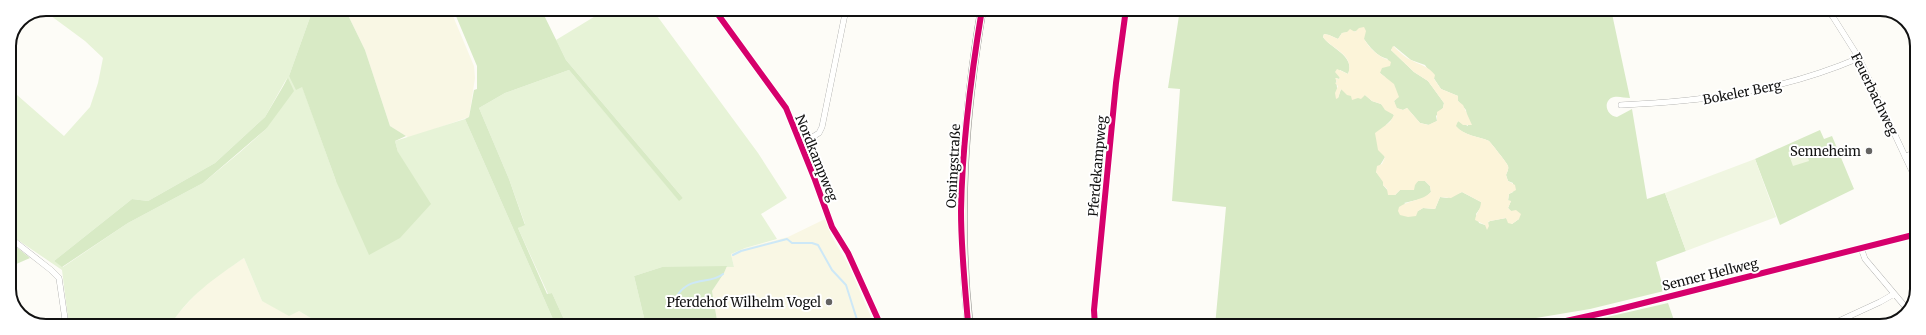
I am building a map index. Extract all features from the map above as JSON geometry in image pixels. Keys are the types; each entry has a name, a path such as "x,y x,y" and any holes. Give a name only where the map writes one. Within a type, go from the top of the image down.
{"main road":[{"name":"Osningstraße","path":"968,319 962,256 963,167 970,95 981,16"}],"street":[{"name":"Nordkampweg","path":"719,16 780,99 800,144 832,227 848,253 878,319"},
{"path":"800,144 819,133 822,127 845,16"},
{"name":"Pferdekampweg","path":"1095,319 1094,310 1113,107 1125,16"},
{"name":"Feuerbachweg","path":"1832,16 1859,58 1910,167"},
{"name":"Bokeler Berg","path":"1621,105 1690,101 1744,93 1811,76 1859,58"},
{"path":"1905,157 1910,154"},
{"name":"Senner Hellweg","path":"1574,319 1910,236"},
{"path":"16,242 59,278 65,319"},
{"path":"1861,248 1865,259 1905,306"},
{"path":"1843,319 1894,294"}],"shaded area":[{"path":"348,16 453,16 474,66 475,78 469,117 409,138 390,126 365,50"},
{"path":"825,219 832,237 848,264 872,319 717,319 712,291 727,266 734,267 731,254 745,248 788,237"},
{"path":"244,258 262,301 299,311 312,319 177,319 175,317 211,280"}],"green space":[{"path":"51,16 310,16 289,76 302,86 336,181 398,152 395,141 465,119 553,319 312,319 299,311 289,316 262,301 244,258 203,288 185,305 174,319 68,319 62,270 16,239 16,94 64,136 90,107 98,83 103,58 85,41","holes":["287,78 266,129 203,183 128,223 63,267 54,261 132,199 148,201 215,163 265,117"]},
{"path":"310,16 348,16 365,50 390,126 406,136 395,141 398,152 431,204 400,238 369,255 336,181 302,87 296,90 289,76"},
{"path":"456,16 544,16 566,60 683,198 679,201 569,70 505,93 479,108 509,179 525,225 518,228 547,294 552,293 564,319 553,319 465,119 469,117 474,90 477,89 477,66"},
{"path":"595,16 657,16 758,153 787,198 761,214 777,239 745,248 731,254 734,267 662,267 634,276 644,319 564,319 552,293 548,294 518,228 525,224 509,179 479,108 505,93 569,70 679,200 683,198 566,60 556,40"},
{"path":"1179,16 1612,16 1630,98 1614,97 1608,101 1607,108 1610,114 1617,117 1632,109 1647,199 1665,193 1686,251 1656,262 1664,291 1590,309 1536,318 1216,319 1226,207 1172,201 1180,89 1168,88","holes":["1358,31 1379,55 1388,59 1380,70 1380,73 1385,77 1396,99 1394,101 1396,108 1403,110 1407,108 1420,123 1429,125 1437,121 1436,116 1443,108 1444,103 1428,81 1414,72 1391,50 1394,46 1411,60 1425,65 1441,89 1458,96 1458,101 1466,110 1468,126 1458,121 1455,126 1467,134 1489,141 1505,161 1508,167 1506,175 1508,181 1513,183 1513,192 1509,194 1508,201 1511,201 1508,208 1519,219 1512,224 1506,218 1490,221 1485,225 1479,223 1476,214 1481,207 1481,202 1462,192 1447,198 1440,197 1435,209 1423,208 1418,211 1404,203 1425,198 1431,192 1430,186 1425,181 1418,181 1407,189 1400,190 1395,195 1389,192 1383,185 1384,182 1376,172 1385,157 1383,154 1386,125 1394,115 1381,104 1372,101 1365,95 1344,91 1341,89 1338,98 1336,78 1340,78 1338,74 1340,70 1348,74 1350,68 1345,57 1323,37 1324,34 1338,39 1342,33"]},
{"path":"288,78 294,91 266,129 203,183 128,223 62,267 54,261 132,199 148,201 215,163 265,117"},
{"path":"1820,130 1824,139 1832,136 1854,189 1780,225 1755,159"},
{"path":"1804,146 1809,161 1793,166 1788,152"},
{"path":"1755,159 1776,217 1686,251 1665,193"},
{"path":"16,247 30,258 16,264"},
{"path":"727,266 712,291 717,319 644,319 634,276 662,267"},
{"path":"1668,303 1674,319 1598,319"}],"sand":[{"path":"1364,27 1366,31 1364,39 1367,44 1381,57 1391,62 1390,66 1382,68 1380,73 1394,84 1399,97 1394,101 1397,108 1403,110 1407,108 1420,123 1428,125 1437,121 1437,112 1443,108 1444,103 1428,81 1414,72 1391,50 1393,46 1406,57 1432,72 1435,75 1434,79 1441,89 1458,96 1458,101 1463,105 1472,125 1463,125 1458,121 1456,126 1467,134 1489,141 1507,164 1508,168 1506,175 1508,181 1515,185 1516,190 1509,194 1508,200 1511,201 1508,208 1511,211 1516,210 1521,214 1519,219 1512,224 1508,223 1506,218 1490,221 1488,222 1489,226 1487,230 1485,225 1475,220 1481,202 1462,192 1451,198 1440,197 1435,209 1423,208 1418,211 1416,216 1408,217 1400,215 1398,211 1399,207 1427,195 1431,192 1430,186 1425,181 1418,181 1414,190 1400,190 1395,195 1388,195 1387,189 1376,172 1377,166 1382,164 1385,157 1378,150 1375,133 1390,122 1394,115 1385,110 1381,104 1372,101 1365,95 1361,99 1358,98 1352,100 1351,96 1347,95 1341,89 1338,98 1336,99 1335,93 1338,86 1335,83 1337,82 1335,78 1340,78 1335,72 1337,69 1348,74 1350,67 1341,52 1323,37 1324,34 1338,39 1342,33 1347,32 1350,29 1355,32 1359,28"}],"waterway":[{"path":"733,255 741,251 787,239 792,243 812,243 818,245 832,270 846,285 857,319"},
{"path":"677,296 682,289 688,285 712,279 723,274"}],"cycle path":[{"path":"719,16 786,108 832,227 848,253 878,319"},
{"path":"968,319 963,267 961,211 963,161 974,59 981,16"},
{"path":"1095,319 1094,310 1116,83 1125,16"},
{"path":"1575,319 1910,236"}],"place":[{"name":"Senneheim","path":"1869,151"},
{"name":"Pferdehof Wilhelm Vogel","path":"829,302"}]}
